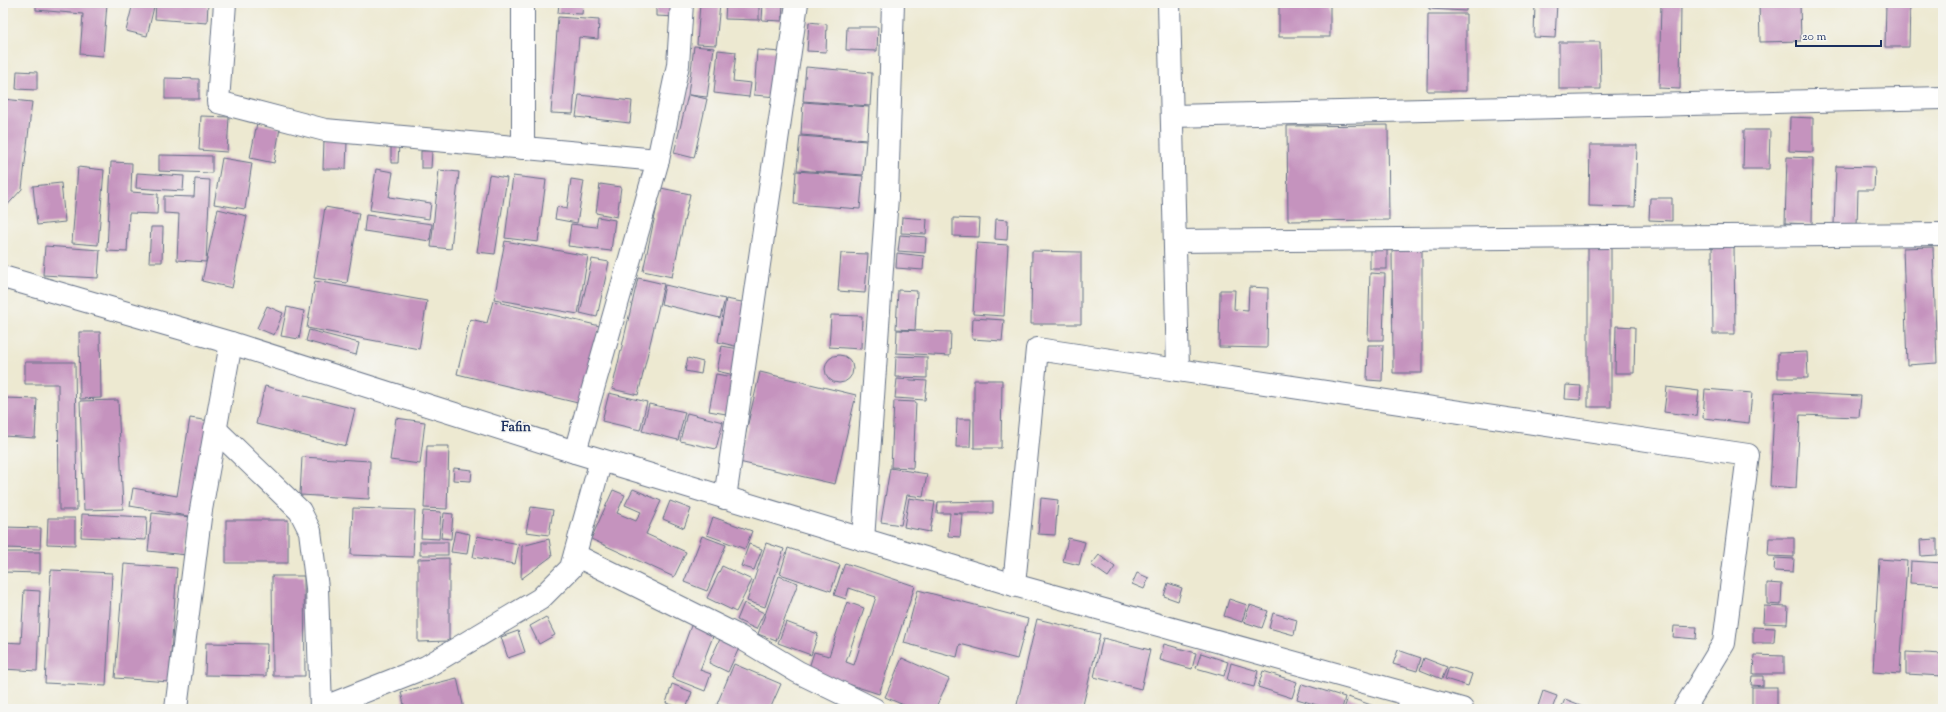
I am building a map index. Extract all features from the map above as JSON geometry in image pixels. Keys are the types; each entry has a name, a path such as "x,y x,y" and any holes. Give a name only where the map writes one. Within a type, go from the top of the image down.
{"street":[{"path":"225,3 218,102 326,130 658,160"},
{"path":"523,148 524,3"},
{"path":"575,452 658,160 678,65 682,3"},
{"path":"725,498 796,3"},
{"path":"863,540 887,197 893,3"},
{"path":"1169,3 1178,370"},
{"path":"1172,116 1943,98"},
{"path":"1175,241 1943,234"},
{"path":"3,277 231,343 575,452 1014,585 1411,702 1462,709"},
{"path":"176,709 201,510 231,343"},
{"path":"1014,585 1037,349 1748,455 1724,643 1684,709"},
{"path":"215,429 300,511 310,531 318,588 321,709 426,667 540,599 571,568 601,460"},
{"path":"575,555 738,636 798,672 874,709"}],"building":[{"path":"36,3 107,3 103,56 80,54 83,14 36,10"},
{"path":"133,3 155,3 147,36 126,31"},
{"path":"156,3 208,3 207,23 155,19"},
{"path":"559,3 583,3 582,14 558,13"},
{"path":"656,3 677,3 677,17 656,16"},
{"path":"700,3 720,3 716,45 697,44"},
{"path":"726,3 759,3 759,20 725,19"},
{"path":"763,3 783,3 782,21 762,20"},
{"path":"1279,3 1330,3 1330,37 1279,37"},
{"path":"1429,3 1466,3 1466,11 1429,9"},
{"path":"1535,3 1557,3 1555,38 1534,37"},
{"path":"1661,3 1681,3 1680,89 1659,88"},
{"path":"1759,3 1800,3 1801,41 1760,42"},
{"path":"1886,3 1910,3 1909,47 1885,47"},
{"path":"1428,14 1466,14 1466,91 1427,91"},
{"path":"558,17 599,20 598,39 579,37 573,114 551,113"},
{"path":"809,22 827,24 826,52 807,51"},
{"path":"847,27 878,27 877,51 846,50"},
{"path":"1559,42 1600,42 1601,89 1559,89"},
{"path":"694,46 714,48 707,97 689,95 707,99 694,158 674,153 688,95"},
{"path":"718,50 736,52 733,81 751,83 749,97 714,93"},
{"path":"757,50 780,52 777,97 754,95"},
{"path":"806,67 872,73 870,106 803,101"},
{"path":"17,71 37,72 37,90 16,89"},
{"path":"165,78 199,79 199,99 165,99"},
{"path":"579,95 632,101 630,123 576,117"},
{"path":"3,99 32,102 22,189 3,210"},
{"path":"803,102 869,107 867,140 801,135"},
{"path":"201,116 229,117 227,152 199,150"},
{"path":"1790,117 1813,118 1813,152 1789,151"},
{"path":"257,123 280,128 274,163 250,158"},
{"path":"1388,125 1389,220 1288,221 1287,126"},
{"path":"1744,130 1770,130 1769,169 1743,169"},
{"path":"800,136 866,141 863,175 797,170"},
{"path":"324,140 347,141 346,169 323,169"},
{"path":"391,144 399,144 398,163 391,163"},
{"path":"1590,145 1637,145 1635,207 1589,206"},
{"path":"421,151 432,151 431,168 421,168"},
{"path":"159,155 212,156 212,173 159,171"},
{"path":"1787,157 1813,158 1812,224 1785,223"},
{"path":"222,158 252,163 245,209 214,204"},
{"path":"111,162 132,163 131,192 158,194 157,214 129,213 127,252 107,251"},
{"path":"1836,166 1875,167 1874,190 1858,190 1857,226 1834,225"},
{"path":"78,167 104,170 98,245 72,243"},
{"path":"376,169 393,172 389,197 431,203 429,219 370,210"},
{"path":"439,170 459,172 451,249 431,247"},
{"path":"796,171 863,176 860,209 794,204"},
{"path":"137,173 184,176 183,191 136,188"},
{"path":"489,175 507,178 495,254 477,252"},
{"path":"513,176 546,180 538,242 505,238"},
{"path":"195,179 210,180 206,262 177,260 179,214 164,213 164,196 194,197"},
{"path":"571,179 584,181 577,223 555,219 557,207 567,209"},
{"path":"61,183 65,222 37,225 33,186"},
{"path":"600,184 621,187 617,217 596,213"},
{"path":"661,188 690,194 672,277 643,271"},
{"path":"1650,198 1672,198 1672,221 1649,220"},
{"path":"325,207 359,213 347,283 314,278"},
{"path":"218,209 247,216 232,288 202,281"},
{"path":"366,215 432,224 430,241 364,231"},
{"path":"598,217 615,220 611,251 568,246 571,224 596,227"},
{"path":"902,217 927,219 926,234 901,233"},
{"path":"953,218 980,219 979,237 953,236"},
{"path":"996,219 1008,220 1007,240 995,239"},
{"path":"151,227 163,227 162,262 149,262"},
{"path":"900,235 926,237 925,253 898,251"},
{"path":"505,241 588,256 578,314 494,299"},
{"path":"977,243 1008,245 1004,316 973,314"},
{"path":"1588,243 1611,243 1611,407 1588,407"},
{"path":"1712,244 1734,244 1735,334 1713,334"},
{"path":"1370,245 1387,245 1387,269 1370,269"},
{"path":"45,246 100,250 98,278 43,275"},
{"path":"1392,246 1422,246 1422,373 1393,373"},
{"path":"1933,247 1937,363 1907,365 1903,248"},
{"path":"1032,251 1081,252 1081,324 1031,324"},
{"path":"841,253 868,254 865,293 838,291"},
{"path":"897,253 924,256 923,270 896,268"},
{"path":"592,259 609,262 597,317 580,313"},
{"path":"1370,273 1385,274 1383,340 1368,340"},
{"path":"638,278 664,284 638,395 612,389"},
{"path":"315,281 427,301 419,349 307,328"},
{"path":"665,285 725,299 720,318 661,304"},
{"path":"1249,287 1268,288 1267,348 1219,347 1220,290 1235,290 1234,309 1248,310"},
{"path":"898,290 917,291 915,330 896,329"},
{"path":"726,299 747,303 739,347 718,342"},
{"path":"493,301 600,326 582,404 457,374 470,319 487,323"},
{"path":"267,306 283,313 274,335 257,328"},
{"path":"287,307 304,311 299,339 281,336"},
{"path":"831,315 862,316 861,349 829,347"},
{"path":"973,318 1004,320 1002,341 972,339"},
{"path":"1616,326 1635,327 1634,373 1615,373"},
{"path":"309,330 359,343 356,355 306,341"},
{"path":"897,330 951,332 950,356 896,353"},
{"path":"79,332 100,332 101,398 80,399"},
{"path":"1368,345 1383,345 1382,381 1367,380"},
{"path":"722,346 739,349 734,375 717,371"},
{"path":"1807,352 1808,378 1778,378 1778,353"},
{"path":"839,355 849,359 853,369 849,379 839,383 829,379 825,369 829,359"},
{"path":"896,356 927,357 927,378 895,377"},
{"path":"688,358 703,362 701,374 685,371"},
{"path":"25,362 75,362 77,510 59,510 58,384 25,384"},
{"path":"760,372 856,395 835,484 739,462"},
{"path":"716,374 733,377 726,414 709,411"},
{"path":"897,379 927,381 925,400 895,398"},
{"path":"974,380 1002,380 1001,448 974,448"},
{"path":"1566,385 1581,386 1580,400 1565,399"},
{"path":"265,386 355,409 346,446 256,424"},
{"path":"1667,387 1699,391 1696,416 1664,412"},
{"path":"1705,389 1752,393 1749,423 1703,418"},
{"path":"1775,392 1861,396 1859,417 1800,415 1796,488 1770,486"},
{"path":"609,393 647,402 640,430 602,421"},
{"path":"3,398 37,399 35,438 3,436"},
{"path":"118,400 123,509 84,510 80,401"},
{"path":"894,401 916,402 913,468 891,467"},
{"path":"649,404 685,412 678,440 642,431"},
{"path":"687,413 723,422 716,449 680,441"},
{"path":"190,418 210,421 193,517 130,506 133,488 177,496"},
{"path":"396,418 425,422 420,464 390,460"},
{"path":"957,419 971,419 970,447 956,447"},
{"path":"427,446 449,446 447,509 424,508"},
{"path":"302,457 370,461 369,499 300,495"},
{"path":"454,468 472,470 471,481 453,480"},
{"path":"890,468 927,474 923,497 907,495 901,525 881,522"},
{"path":"633,489 661,501 646,534 686,552 674,577 591,539 613,490 625,495 617,513 636,521 641,512 625,505"},
{"path":"909,498 935,502 930,532 904,527"},
{"path":"1041,498 1058,500 1055,535 1038,534"},
{"path":"670,501 691,509 684,528 663,519"},
{"path":"993,501 993,513 953,513 962,514 960,537 948,536 950,513 937,513 938,502"},
{"path":"531,507 553,510 549,535 526,532"},
{"path":"353,508 415,510 413,557 351,555"},
{"path":"423,511 441,512 439,539 421,538"},
{"path":"152,513 191,517 187,555 148,551"},
{"path":"444,513 453,514 451,539 441,538"},
{"path":"82,514 147,517 146,540 81,537"},
{"path":"713,517 752,531 745,549 707,535"},
{"path":"48,518 75,518 75,545 47,544"},
{"path":"226,520 288,520 288,563 226,563"},
{"path":"4,527 41,528 40,549 3,548"},
{"path":"455,531 470,534 467,554 451,552"},
{"path":"477,536 519,544 515,564 473,557"},
{"path":"702,536 726,545 707,591 684,582"},
{"path":"1068,538 1085,542 1079,565 1063,561"},
{"path":"1769,538 1794,538 1794,557 1768,556"},
{"path":"549,539 552,556 521,579 522,546"},
{"path":"1937,539 1937,555 1921,556 1920,540"},
{"path":"420,542 448,542 448,555 420,555"},
{"path":"766,543 784,549 765,607 747,601"},
{"path":"749,544 762,549 754,570 741,566"},
{"path":"788,548 840,565 831,591 780,574"},
{"path":"3,552 40,552 40,573 3,572"},
{"path":"1099,555 1115,567 1108,577 1091,565"},
{"path":"449,558 449,641 418,642 418,559"},
{"path":"1775,558 1794,559 1793,572 1774,571"},
{"path":"1879,559 1907,561 1900,674 1873,672"},
{"path":"1911,561 1943,563 1943,585 1910,583"},
{"path":"845,563 915,586 879,694 808,671 814,652 829,656 847,602 864,608 846,662 854,665 876,597 849,588 846,599 834,595"},
{"path":"124,564 177,568 169,682 115,678"},
{"path":"722,566 752,580 736,612 707,598"},
{"path":"51,570 112,573 106,686 45,683"},
{"path":"1137,573 1149,578 1144,589 1132,584"},
{"path":"272,576 304,576 305,676 273,676"},
{"path":"779,576 798,583 776,641 758,634"},
{"path":"1168,583 1182,588 1178,601 1164,596"},
{"path":"1767,583 1782,584 1781,605 1767,604"},
{"path":"24,590 40,591 37,671 3,669 3,642 21,643"},
{"path":"918,590 1028,619 1017,659 960,644 957,657 904,643"},
{"path":"1229,599 1247,605 1242,622 1224,616"},
{"path":"744,603 764,613 756,629 737,620"},
{"path":"1250,605 1268,611 1262,628 1244,622"},
{"path":"1764,606 1788,607 1787,624 1763,623"},
{"path":"1273,613 1297,620 1294,635 1269,628"},
{"path":"546,617 555,635 539,644 530,626"},
{"path":"1037,619 1100,634 1082,709 1016,709"},
{"path":"786,622 818,634 811,655 778,643"},
{"path":"692,623 715,631 700,670 711,674 705,691 672,678"},
{"path":"1674,626 1697,627 1696,639 1673,637"},
{"path":"1753,627 1775,628 1774,643 1753,643"},
{"path":"518,631 525,652 508,658 501,637"},
{"path":"1103,638 1150,650 1141,689 1094,677"},
{"path":"720,639 739,648 728,672 709,663"},
{"path":"206,643 267,644 266,676 205,675"},
{"path":"1164,644 1196,653 1192,669 1160,660"},
{"path":"1398,650 1421,658 1417,671 1393,664"},
{"path":"1906,652 1943,654 1943,676 1906,674"},
{"path":"1201,653 1228,662 1224,676 1196,668"},
{"path":"1754,655 1784,656 1784,674 1753,674"},
{"path":"902,658 949,679 935,709 913,709 885,697"},
{"path":"1424,658 1447,667 1442,679 1420,670"},
{"path":"1231,663 1258,671 1254,687 1227,680"},
{"path":"734,664 781,684 770,709 728,709 717,704"},
{"path":"1449,667 1472,674 1468,686 1445,679"},
{"path":"1263,671 1297,682 1292,698 1258,687"},
{"path":"1752,676 1763,676 1763,686 1751,685"},
{"path":"457,678 464,709 405,709 401,692"},
{"path":"672,684 692,692 686,709 666,703"},
{"path":"1302,684 1345,697 1342,709 1330,709 1297,699"},
{"path":"1752,687 1777,687 1777,709 1752,709"},
{"path":"1543,691 1557,696 1552,709 1538,706"},
{"path":"1348,697 1374,706 1373,709 1344,709"},
{"path":"1565,699 1583,706 1582,709 1561,709"}],"district":[{"name":"Fafin","path":"516,426"}]}
